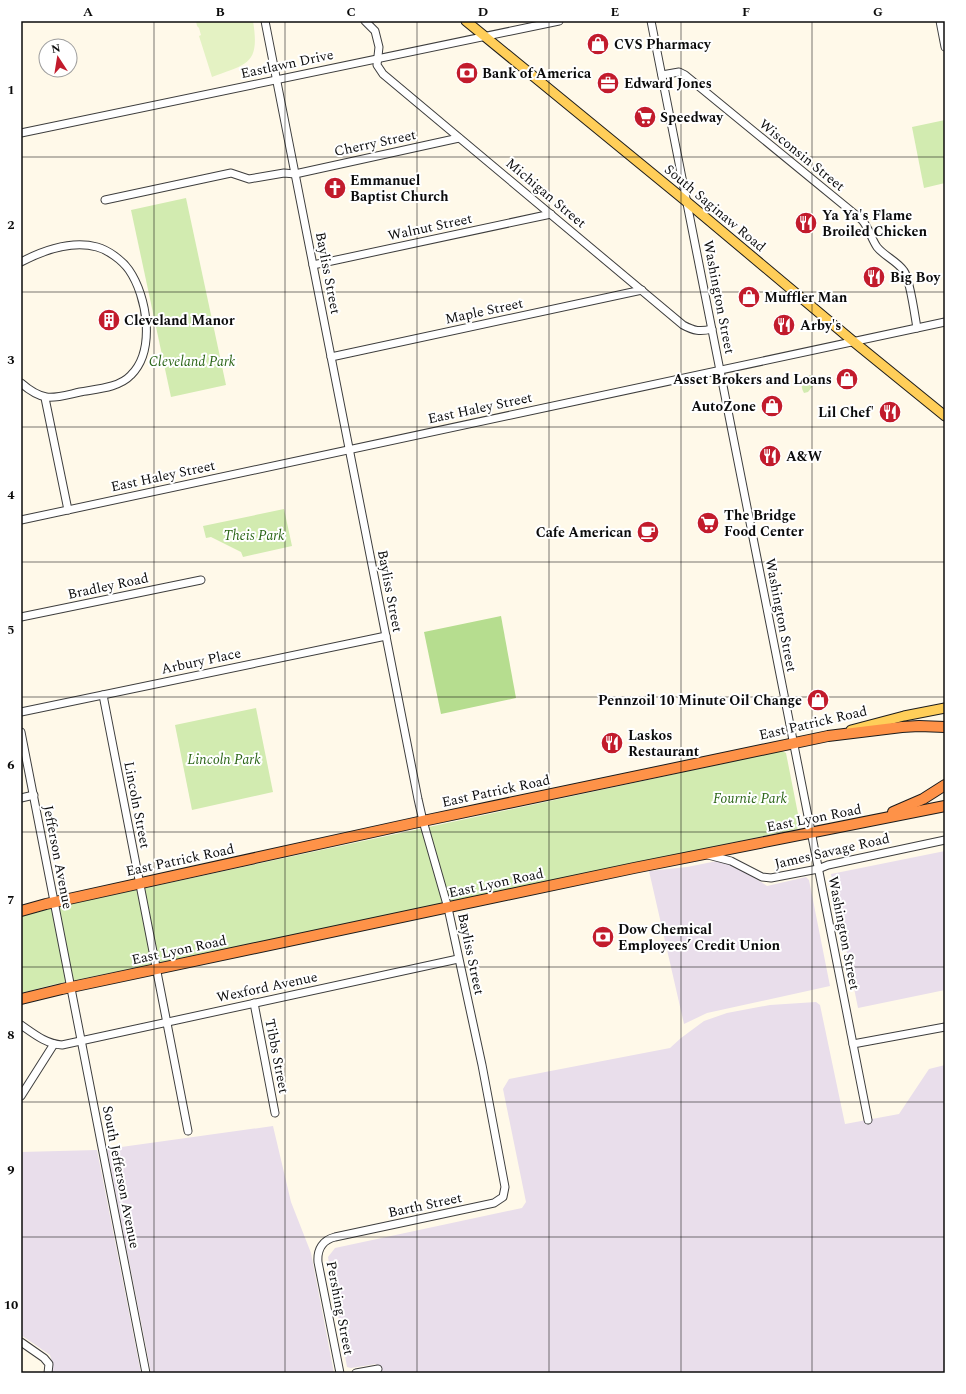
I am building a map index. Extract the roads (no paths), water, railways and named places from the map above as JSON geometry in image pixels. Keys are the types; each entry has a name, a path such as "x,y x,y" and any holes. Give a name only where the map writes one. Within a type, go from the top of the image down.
{"highway":[{"path":"828,736 902,726 945,727"},
{"name":"East Patrick Road","path":"21,911 54,902 423,821 828,736"},
{"path":"881,819 923,799 945,785"},
{"name":"East Lyon Road","path":"21,999 70,987 704,854 945,806"}],"main road":[{"name":"South Saginaw Road","path":"466,21 945,416"},
{"name":"East Patrick Road","path":"828,736 895,718 945,708"}],"street":[{"name":"Bayliss Street","path":"265,21 423,821 448,908 482,1065 501,1163"},
{"name":"Michigan Street","path":"365,21 375,31 379,47 378,67 383,74 683,325 700,332 712,329"},
{"name":"Eastlawn Drive","path":"21,133 558,21"},
{"name":"Washington Street","path":"651,21 868,1120"},
{"path":"940,21 945,47"},
{"name":"Wisconsin Street","path":"662,74 679,72 685,75 862,220 866,224 872,240 878,248 900,266 906,273 917,328"},
{"name":"Cherry Street","path":"105,200 232,174 249,179 284,173 295,174 460,138"},
{"name":"Walnut Street","path":"313,265 552,214"},
{"path":"21,383 31,392 45,398 57,397 122,382 132,375 140,362 147,339 146,319 135,281 128,269 108,252 92,246 61,246 22,258"},
{"name":"Maple Street","path":"331,357 642,290"},
{"name":"East Haley Street","path":"21,520 945,322"},
{"path":"45,398 68,510"},
{"name":"Bradley Road","path":"21,617 201,580"},
{"name":"Arbury Place","path":"21,712 386,636"},
{"name":"Lincoln Street","path":"103,695 188,1131"},
{"name":"Jefferson Avenue","path":"21,732 70,987"},
{"path":"21,798 34,795"},
{"name":"James Savage Road","path":"704,854 731,861 762,877 771,878 818,869 828,865 945,840"},
{"name":"Wexford Avenue","path":"54,1044 62,1045 458,959"},
{"name":"South Jefferson Avenue","path":"70,987 146,1373"},
{"name":"Tibbs Street","path":"254,1003 275,1113"},
{"path":"21,1025 45,1041 54,1044 21,1096"},
{"path":"853,1044 945,1027"},
{"name":"Barth Street","path":"320,1247 329,1239 336,1237 494,1203 500,1199 505,1192 501,1163"},
{"name":"Pershing Street","path":"320,1247 317,1256 340,1373"},
{"path":"21,1342 44,1358 49,1364 48,1373"},
{"path":"356,1373 378,1369"}],"place":[{"name":"CVS Pharmacy","path":"598,44"},
{"name":"Bank of America","path":"467,73"},
{"name":"Edward Jones","path":"608,83"},
{"name":"Speedway","path":"645,117"},
{"name":"Emmanuel Baptist Church","path":"335,188"},
{"name":"Ya Ya's Flame Broiled Chicken","path":"806,223"},
{"name":"Big Boy","path":"874,277"},
{"name":"Muffler Man","path":"749,297"},
{"name":"Cleveland Manor","path":"109,320"},
{"name":"Arby's","path":"784,325"},
{"name":"Asset Brokers and Loans","path":"847,379"},
{"name":"AutoZone","path":"772,406"},
{"name":"Lil Chef'","path":"890,412"},
{"name":"A&W","path":"770,456"},
{"name":"The Bridge Food Center","path":"708,523"},
{"name":"Cafe American","path":"648,532"},
{"name":"Pennzoil 10 Minute Oil Change","path":"818,700"},
{"name":"Laskos Restaurant","path":"612,743"},
{"name":"Dow Chemical Employees’ Credit Union","path":"603,937"}],"park label":[{"name":"Cleveland Park","path":"192,361"},
{"name":"Theis Park","path":"254,535"},
{"name":"Lincoln Park","path":"224,759"},
{"name":"Fournie Park","path":"750,798"}]}
